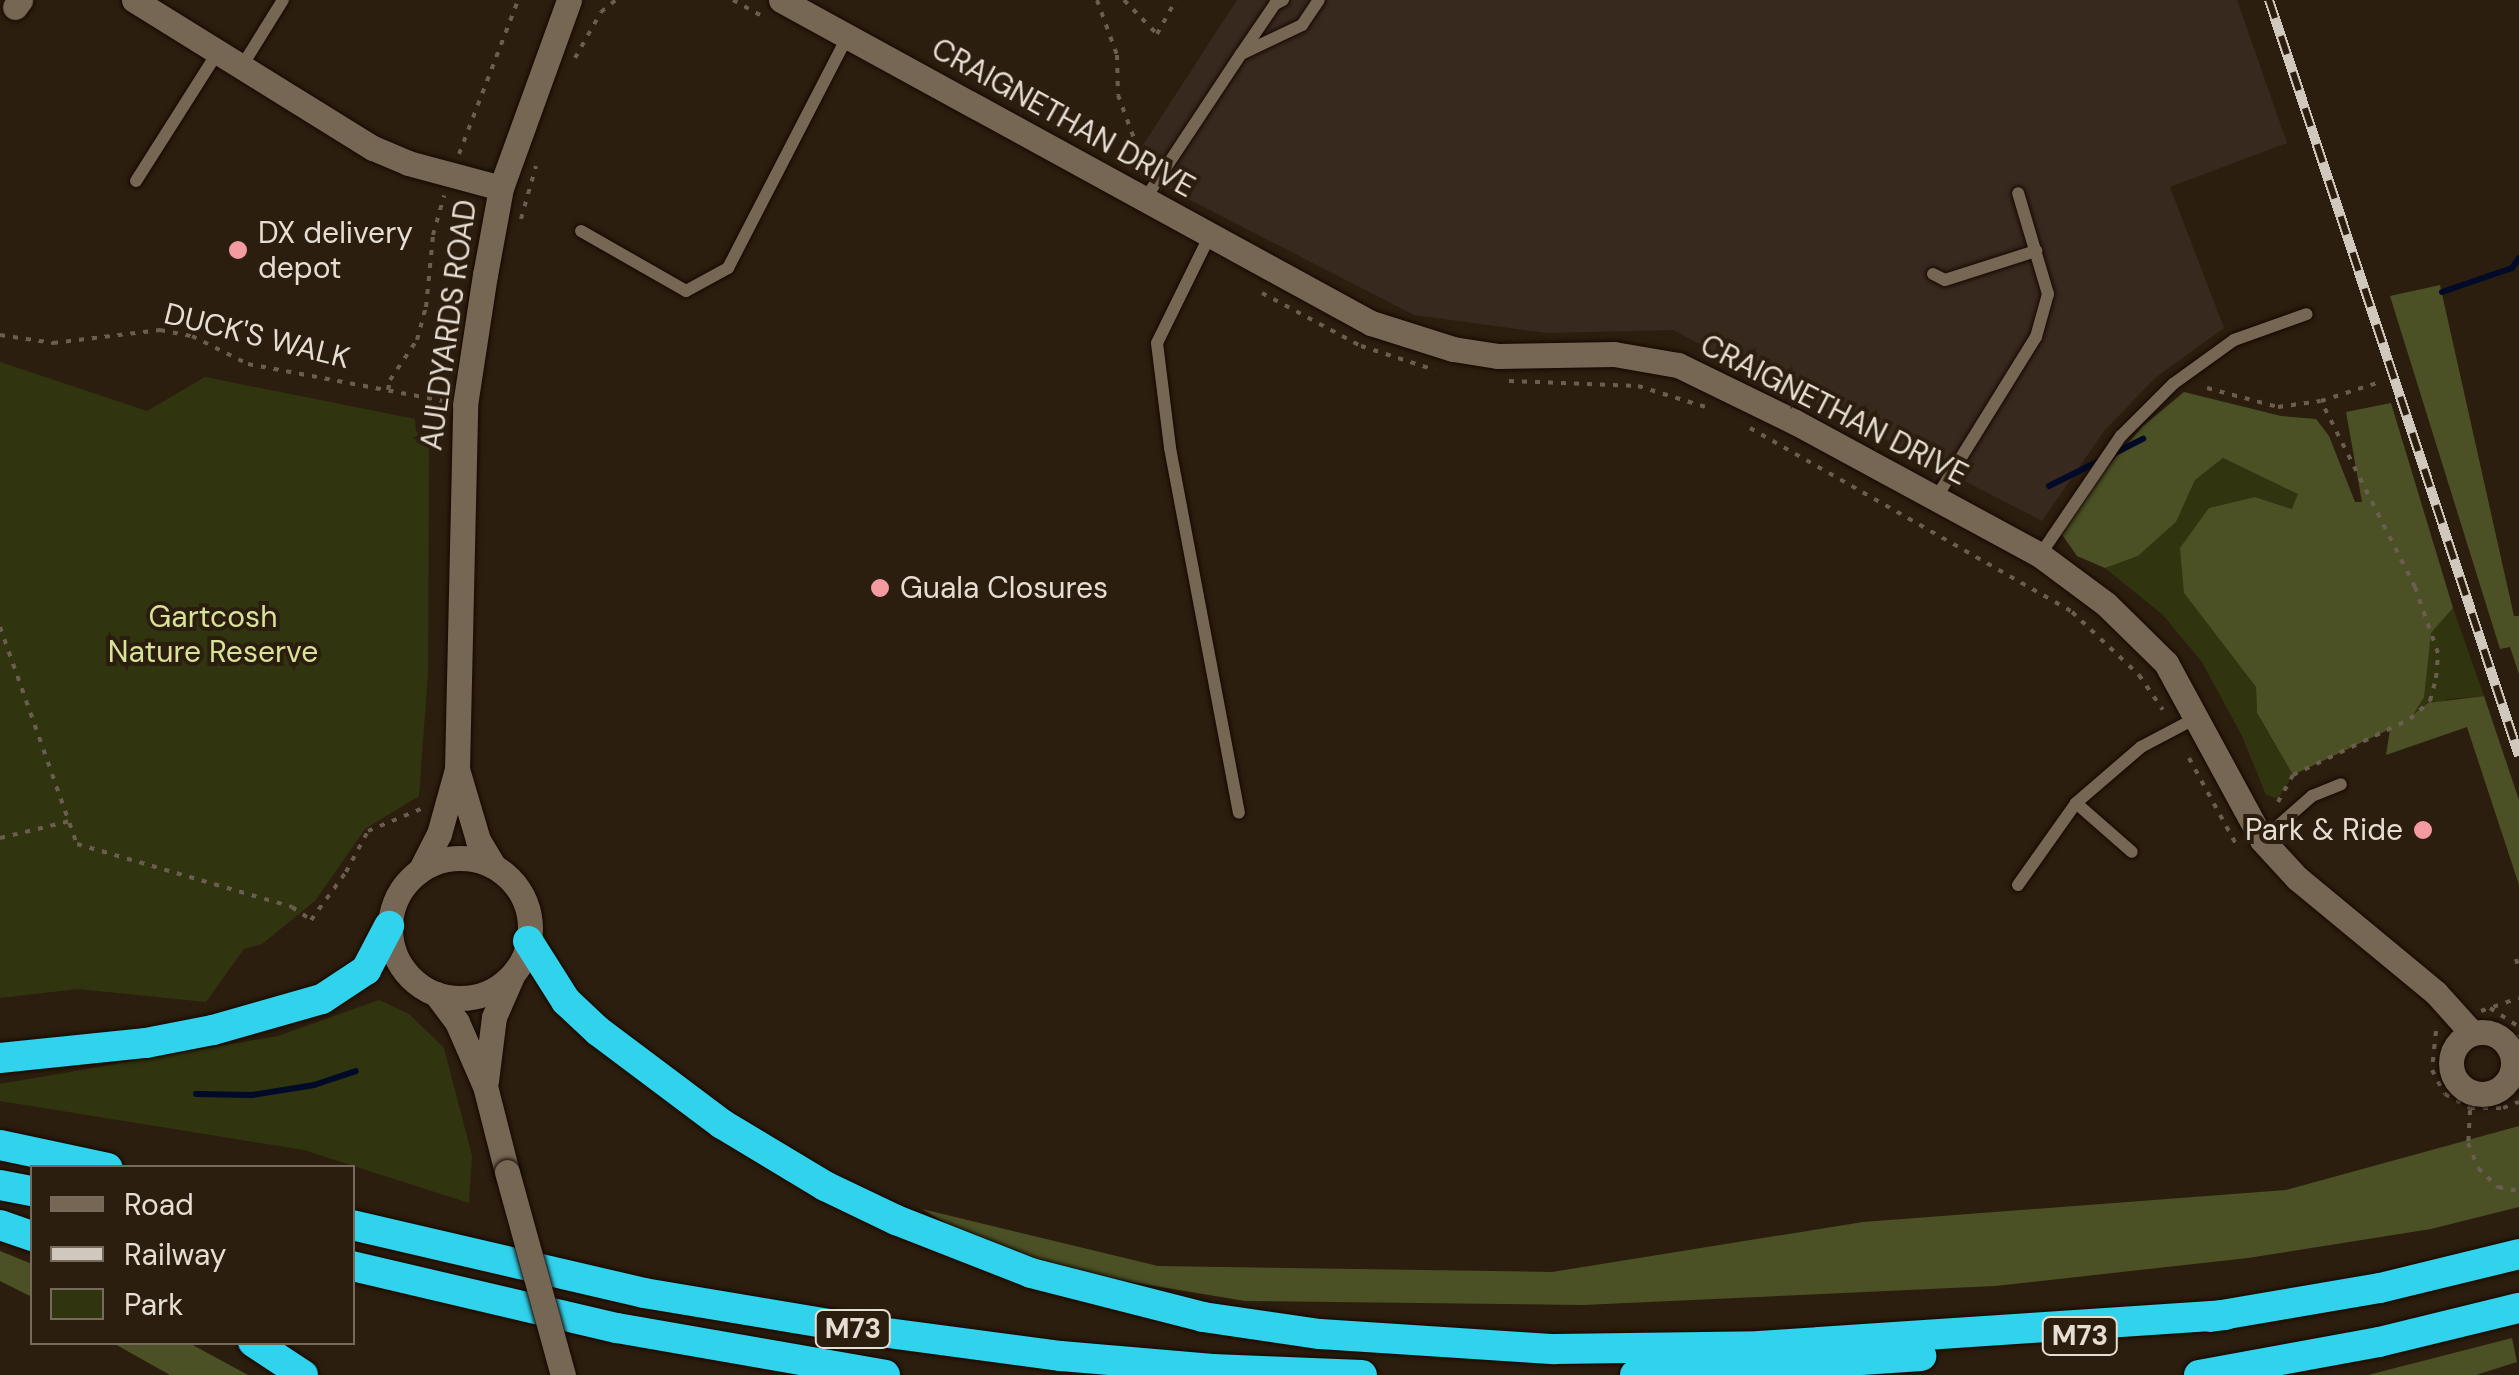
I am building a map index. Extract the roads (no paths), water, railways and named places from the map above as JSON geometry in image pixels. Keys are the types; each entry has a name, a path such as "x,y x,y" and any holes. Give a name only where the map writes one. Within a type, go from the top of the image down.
{"highway":[{"path":"0,1058 146,1043 251,1020 322,998 366,970 389,926"},
{"path":"528,942 566,1001 598,1031 722,1124 825,1186 896,1220 1032,1273 1203,1317 1320,1334 1555,1349 1759,1346 2226,1315"},
{"path":"0,1145 94,1165"},
{"path":"0,1185 30,1191"},
{"path":"0,1225 30,1235"},
{"name":"M73","path":"355,1226 644,1293 858,1330 1080,1357 1362,1375"},
{"name":"M73","path":"1635,1375 1968,1352 2226,1315 2380,1288 2519,1254"},
{"name":"M73","path":"355,1267 617,1328 885,1375"},
{"path":"2199,1375 2379,1342 2519,1308"},
{"path":"258,1345 303,1375"}],"street":[{"path":"134,0 391,157 501,188"},
{"name":"AULDYARDS ROAD","path":"422,869 439,834 457,769 465,405 501,188 567,10 582,0"},
{"name":"CRAIGNETHAN DRIVE","path":"780,13 848,36 1371,324 1453,349 1498,356 1614,354 1678,365 1795,422 2040,555 2106,604 2166,663 2184,723 2260,842 2467,1026 2514,1035"},
{"name":"AULDYARDS ROAD","path":"457,769 478,840 494,867"},
{"path":"486,1086 494,1017 528,942 524,899 494,867 458,858 422,869 398,894 389,926 402,968 436,994 457,1022 486,1086 563,1375"},
{"path":"436,994 453,998 487,993 514,972"},
{"path":"2467,1026 2450,1064 2456,1082 2482,1095 2502,1088 2512,1071 2514,1035"}],"lane":[{"path":"242,66 284,0"},
{"path":"1144,201 1275,4 1283,0"},
{"path":"1241,54 1302,25 1319,0"},
{"path":"581,232 608,251 686,291 728,268 848,36"},
{"path":"136,181 218,52"},
{"path":"1936,498 2036,337 2048,294 2018,193"},
{"path":"1209,236 1158,342 1170,448 1239,812"},
{"path":"1934,274 1945,280 2036,251"},
{"path":"2040,555 2121,436 2173,384 2234,340 2307,314"},
{"path":"2018,886 2076,804 2140,748 2184,723"},
{"path":"2260,842 2312,796 2341,784"},
{"path":"2076,804 2132,852"}],"waterway":[{"path":"2442,292 2512,268 2519,258"},
{"path":"2113,454 2143,439"},
{"path":"2049,486 2101,460"},
{"path":"196,1094 252,1095 314,1085 356,1071"}],"railway":[{"path":"2269,0 2519,756"}],"place":[{"name":"DX delivery depot","path":"238,250"},
{"name":"Guala Closures","path":"880,588"},
{"name":"Park & Ride","path":"2423,830"}],"park label":[{"name":"Gartcosh Nature Reserve","path":"213,634"}]}
